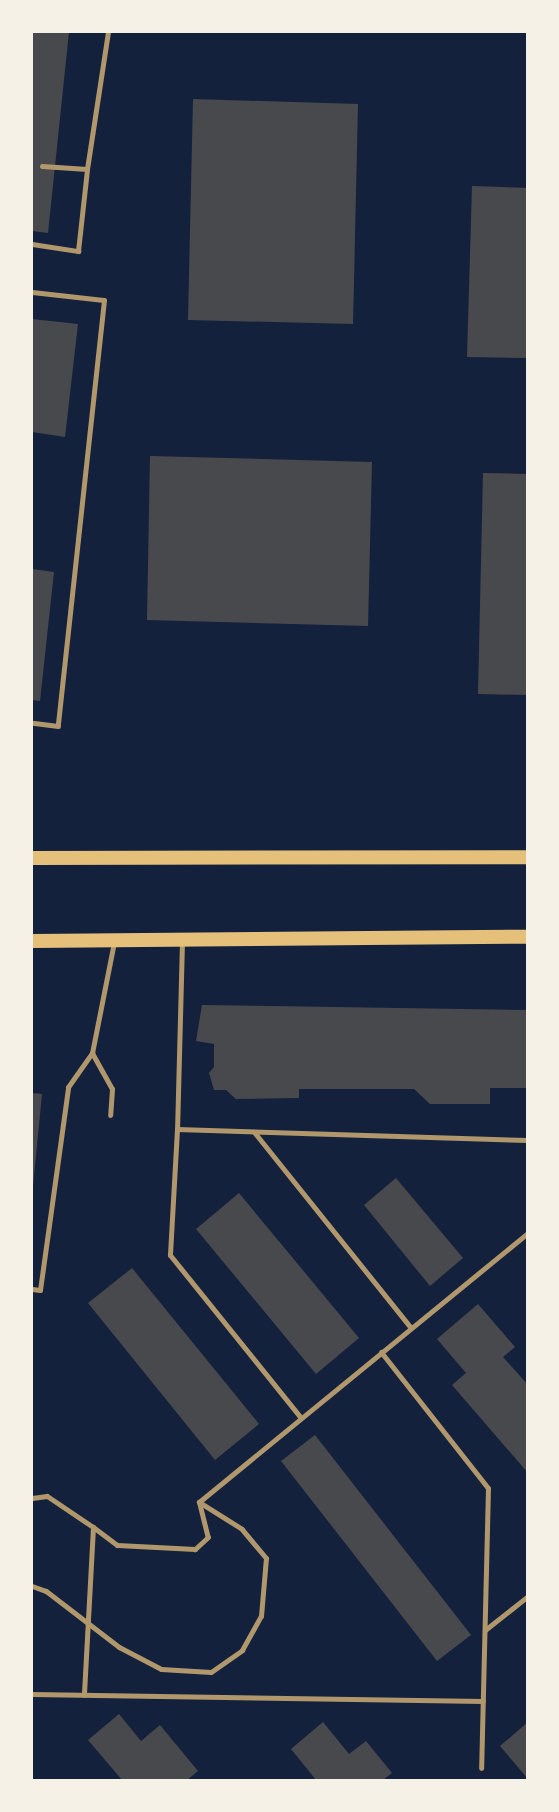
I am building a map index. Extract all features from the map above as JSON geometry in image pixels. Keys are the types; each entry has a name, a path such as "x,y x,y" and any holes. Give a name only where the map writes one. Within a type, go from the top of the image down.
{"main road":[{"path":"32,858 527,857"},
{"path":"32,941 527,937"}],"lane":[{"path":"32,244 78,251 108,32"},
{"path":"42,166 88,169"},
{"path":"32,292 104,300 58,726 32,723"},
{"path":"182,940 177,1129 170,1255 301,1418"},
{"path":"32,1289 40,1290 68,1087 92,1053 114,941"},
{"path":"92,1053 112,1088 110,1115"},
{"path":"177,1129 527,1140"},
{"path":"254,1132 411,1328"},
{"path":"199,1502 527,1233"},
{"path":"381,1352 488,1488 481,1769"},
{"path":"32,1498 47,1496 117,1545 195,1549 208,1537 199,1502"},
{"path":"32,1586 46,1591 88,1625 161,1670 211,1672 242,1650 261,1616 266,1558 242,1529 199,1502"},
{"path":"84,1695 93,1527"},
{"path":"485,1630 527,1595"},
{"path":"32,1694 483,1701"}],"building":[{"path":"32,32 69,32 48,233 32,231"},
{"path":"193,99 358,104 353,324 188,320"},
{"path":"472,186 528,188 528,358 467,357"},
{"path":"32,319 78,324 65,437 32,432"},
{"path":"150,456 372,462 368,626 147,620"},
{"path":"483,473 528,474 528,695 478,694"},
{"path":"32,569 54,572 40,701 32,700"},
{"path":"202,1005 528,1010 528,1088 490,1088 490,1104 430,1104 414,1089 299,1089 299,1098 236,1099 226,1090 214,1090 209,1073 214,1067 214,1044 196,1041"},
{"path":"32,1093 42,1094 33,1186 32,1186"},
{"path":"396,1178 463,1258 430,1286 364,1205"},
{"path":"239,1193 359,1338 316,1374 196,1229"},
{"path":"132,1268 259,1424 215,1460 88,1303"},
{"path":"478,1304 515,1347 503,1357 528,1385 528,1473 452,1385 466,1373 437,1339"},
{"path":"315,1435 471,1635 437,1661 281,1461"},
{"path":"119,1714 141,1741 160,1725 198,1771 187,1780 122,1780 88,1740"},
{"path":"323,1722 349,1754 366,1741 392,1773 383,1780 316,1780 291,1749"},
{"path":"528,1722 528,1779 500,1746"}]}
